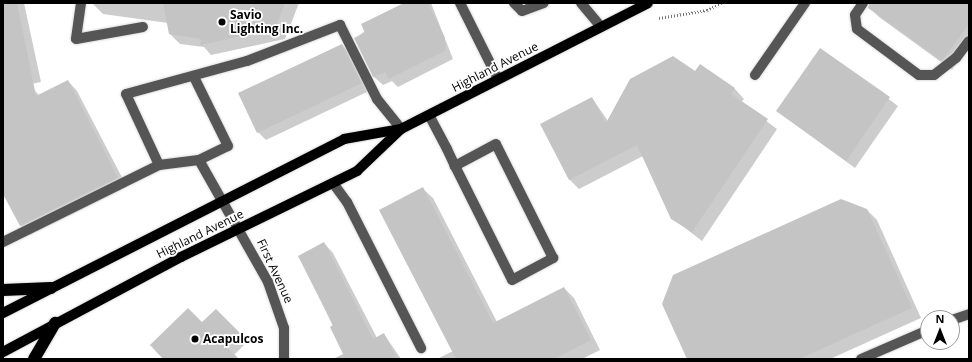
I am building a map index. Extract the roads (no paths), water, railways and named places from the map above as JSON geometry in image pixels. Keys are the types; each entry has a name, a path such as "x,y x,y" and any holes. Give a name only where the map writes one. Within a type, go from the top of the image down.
{"highway":[{"path":"3,290 51,288"},
{"path":"34,359 55,323"}],"main road":[{"name":"Highland Avenue","path":"3,314 221,200 344,139 400,129 648,3"},
{"name":"Highland Avenue","path":"3,352 55,323 357,171 400,129"}],"street":[{"path":"81,3 76,39 142,27"},
{"path":"460,3 498,79"},
{"path":"514,3 522,11 544,3"},
{"path":"581,3 601,27"},
{"path":"755,75 805,3"},
{"path":"863,3 855,15 857,29 920,75 934,75 956,58 969,41"},
{"path":"159,164 126,94 194,77 247,61 340,25 377,99 400,129"},
{"path":"3,242 159,164 199,160 228,146 194,77"},
{"path":"429,115 512,280 553,258 496,144 455,166"},
{"name":"First Avenue","path":"199,160 221,200 240,229 277,305 284,328 284,359"},
{"path":"333,183 347,202 421,348"},
{"path":"862,359 920,334"}],"place":[{"name":"Savio Lighting Inc.","path":"222,22"},
{"name":"Acapulcos","path":"195,339"}]}
